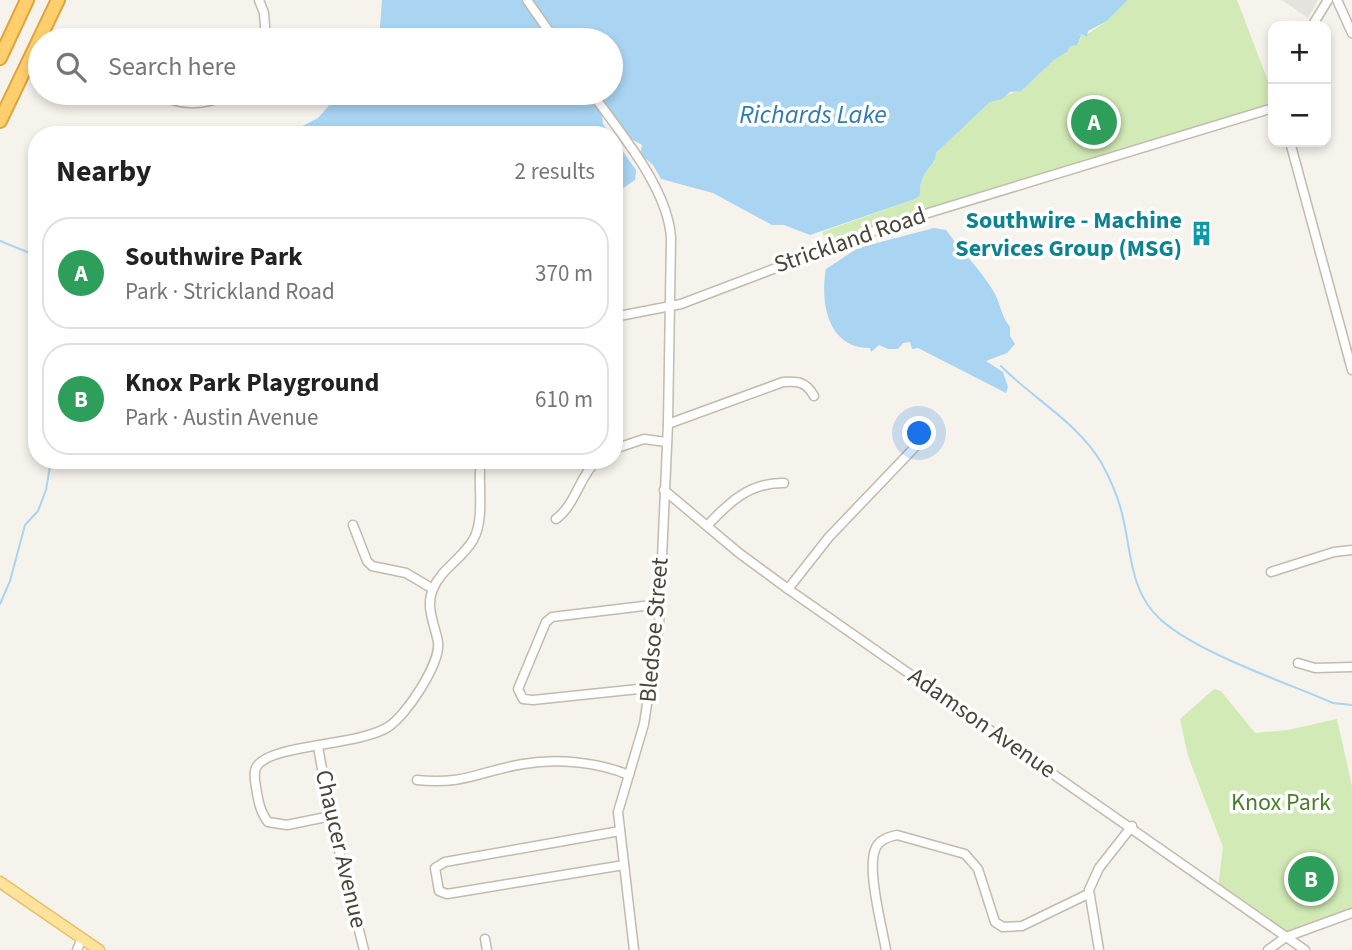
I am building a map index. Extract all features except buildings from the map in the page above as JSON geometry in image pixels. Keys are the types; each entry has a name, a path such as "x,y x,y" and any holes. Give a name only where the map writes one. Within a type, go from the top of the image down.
{"highway":[{"path":"0,58 27,0"},
{"path":"45,28 58,0"},
{"path":"0,121 28,63"}],"main road":[{"path":"0,882 99,950"}],"street":[{"path":"259,0 266,28"},
{"path":"527,0 547,28"},
{"path":"1315,21 1328,0"},
{"path":"1337,0 1352,33"},
{"name":"Bledsoe Street","path":"600,105 614,126"},
{"name":"Strickland Road","path":"623,315 670,305 892,224 1268,110"},
{"name":"Bledsoe Street","path":"623,139 656,188 671,238 668,424 660,604 644,724 618,812 633,950"},
{"path":"1291,147 1349,350 1352,370"},
{"path":"668,424 783,382 798,381 808,386 814,396"},
{"path":"623,446 644,439 666,442"},
{"path":"788,589 829,537 916,446"},
{"path":"556,519 566,511 589,469"},
{"path":"331,816 276,826 263,816 254,774 256,767 274,754 380,732 398,719 438,657 430,612 433,589 474,539 477,529 480,471"},
{"path":"707,526 739,495 758,486 784,483"},
{"name":"Adamson Avenue","path":"664,490 788,589 1132,826 1305,950"},
{"path":"353,525 362,554 372,566 406,573 433,589"},
{"path":"1272,572 1334,551 1352,550"},
{"path":"648,688 533,700 523,699 518,689 545,622 552,617 660,604"},
{"path":"1298,663 1315,668 1352,667"},
{"name":"Chaucer Avenue","path":"318,747 331,816 364,950"},
{"path":"417,780 466,780 522,764 545,762 591,764 629,775"},
{"path":"1100,950 1088,894 1099,868 1132,826"},
{"path":"620,831 445,862 435,867 439,891 447,894 624,866"},
{"path":"886,950 873,867 874,851 888,837 897,835 965,854 978,869 995,922 1003,927 1022,926 1088,894"},
{"path":"1268,950 1286,937 1352,913"},
{"path":"76,950 82,938"},
{"path":"485,939 487,950"}],"shaded area":[{"path":"1282,0 1318,0 1308,18"}],"green space":[{"path":"1128,0 1237,0 1268,81 1268,107 898,219 827,244 822,232 915,199 920,195 922,180 936,153 990,102 1023,89 1054,60 1067,52 1069,46 1080,40 1082,34 1086,35 1107,21"},
{"name":"Knox Park","path":"1214,689 1221,691 1255,733 1288,730 1337,719 1352,786 1352,913 1286,937 1218,888 1223,847 1188,756 1180,719"}],"water":[{"path":"382,0 521,0 540,28 380,28"},
{"name":"Richards Lake","path":"532,0 1128,0 1107,21 1088,31 1087,37 1082,34 1077,45 1070,46 1067,52 1054,60 1021,91 1010,92 1002,99 990,102 936,153 922,180 920,195 915,199 810,235 784,225 772,225 713,193 661,179 653,165 640,154 642,145 626,136 623,126 620,126 607,105 623,105 623,28 552,28"},
{"path":"329,105 594,105 602,113 604,126 302,126 318,118"},
{"path":"623,152 636,170 635,180 623,188"},
{"path":"934,228 946,230 983,276 994,292 1010,327 1010,336 1015,344 1007,353 986,361 1003,372 1008,387 1006,393 918,348 912,349 910,342 903,343 898,349 879,345 871,352 870,348 856,346 844,340 830,321 824,295 826,269 858,248"}],"waterway":[{"path":"885,217 887,223"},
{"path":"889,228 892,237"},
{"path":"0,241 28,252"},
{"path":"1001,366 1067,422 1101,462 1120,506 1136,580 1149,607 1160,619 1196,644 1242,666 1333,703 1352,705"},
{"path":"0,604 10,581 25,525 38,511 46,490 50,469"}],"place":[{"name":"Southwire Park","path":"1094,122"},
{"name":"Southwire - Machine Services Group (MSG)","path":"1202,234"},
{"name":"Knox Park Playground","path":"1311,879"}]}
